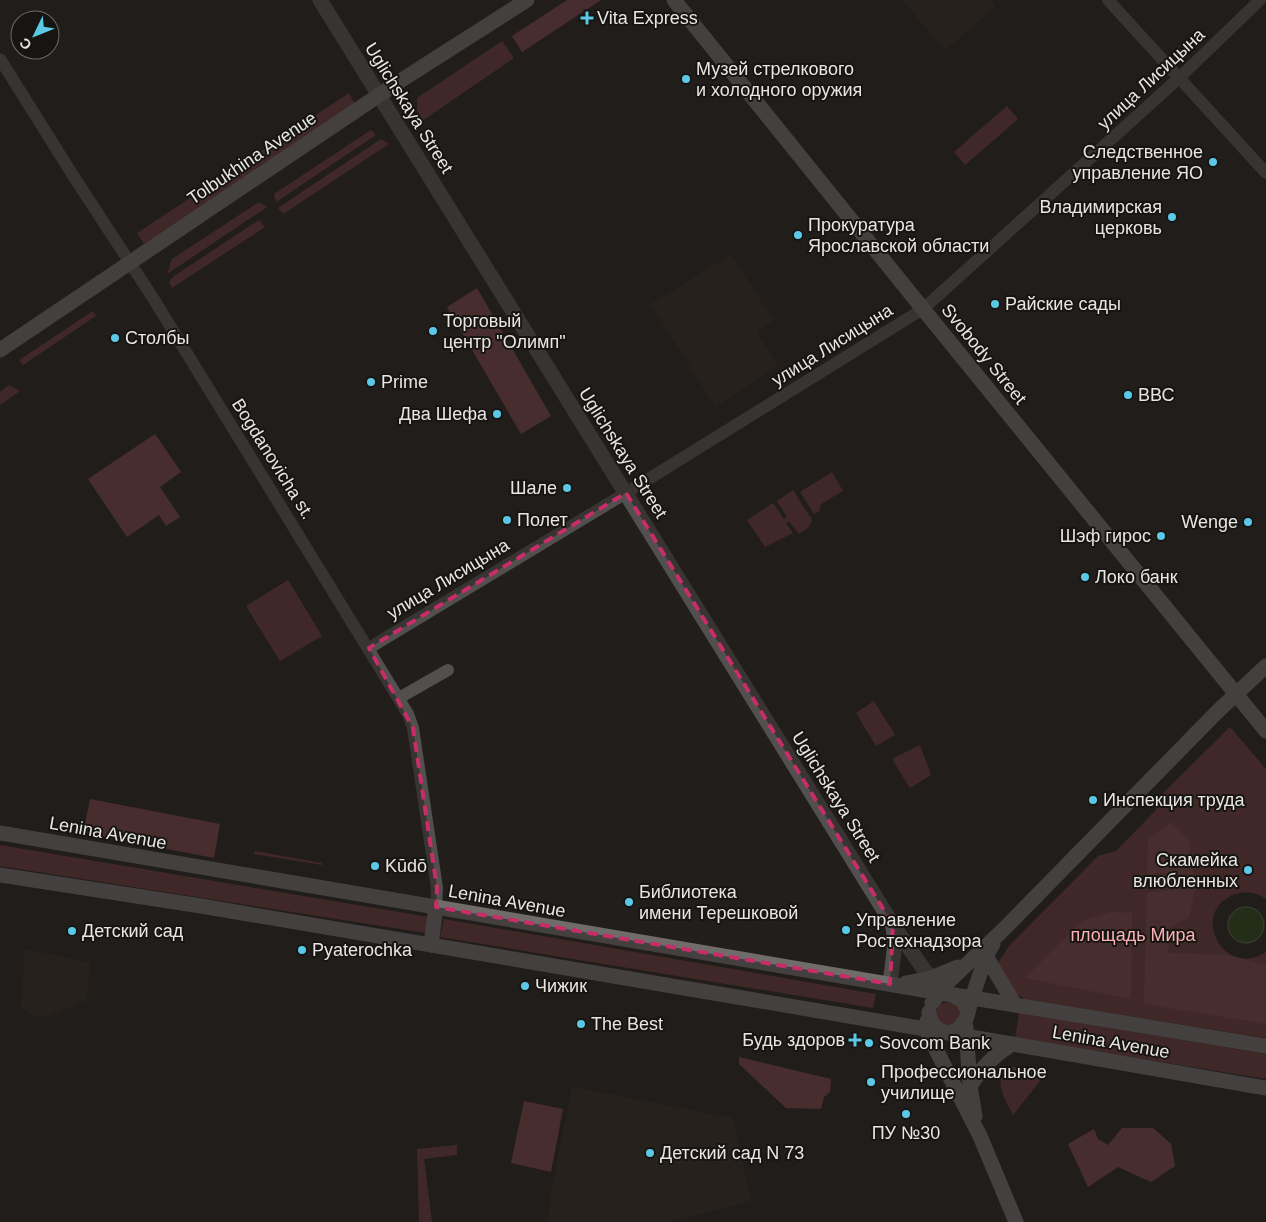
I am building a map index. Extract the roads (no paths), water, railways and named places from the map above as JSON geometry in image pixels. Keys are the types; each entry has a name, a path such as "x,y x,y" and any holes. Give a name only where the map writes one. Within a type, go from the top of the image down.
{"main road":[{"name":"Tolbukhina Avenue","path":"0,350 379,96 527,0"},
{"name":"Svobody Street","path":"674,0 1266,731"},
{"path":"1016,1222 980,1136 936,1052 927,1029 939,995 970,961 1266,666"},
{"name":"Lenina Avenue","path":"0,833 890,984 939,995 972,998 1266,1046"},
{"name":"Lenina Avenue","path":"0,875 201,906 1266,1088"},
{"path":"431,945 436,908"},
{"path":"980,1136 970,1086 966,1036 967,1016 986,956 1003,930"},
{"path":"986,956 1015,1005"},
{"path":"939,995 964,1002 967,1016 959,1030 946,1032 933,1026 930,1021 939,995"},
{"path":"970,1086 985,1064 1012,1044"}],"street":[{"name":"Uglichskaya Street","path":"320,0 893,925 939,995"},
{"path":"1108,0 1266,173"},
{"name":"улица Лисицына","path":"369,648 626,493 923,309 1180,78 1260,0"},
{"name":"Bogdanovicha st.","path":"0,59 153,298 408,714 413,728 435,870 437,888 436,908"},
{"path":"399,698 448,670"},
{"name":"Uglichskaya Street","path":"890,984 895,943 893,925"}],"place":[{"name":"Vita Express","path":"587,18"},
{"name":"Музей стрелкового и холодного оружия","path":"686,79"},
{"name":"Следственное управление ЯО","path":"1213,162"},
{"name":"Владимирская церковь","path":"1172,217"},
{"name":"Прокуратура Ярославской области","path":"798,235"},
{"name":"Райские сады","path":"995,304"},
{"name":"Торговый центр \"Олимп\"","path":"433,331"},
{"name":"Столбы","path":"115,338"},
{"name":"Prime","path":"371,382"},
{"name":"ВВС","path":"1128,395"},
{"name":"Два Шефа","path":"497,414"},
{"name":"Шале","path":"567,488"},
{"name":"Полет","path":"507,520"},
{"name":"Wenge","path":"1248,522"},
{"name":"Шэф гирос","path":"1161,536"},
{"name":"Локо банк","path":"1085,577"},
{"name":"Инспекция труда","path":"1093,800"},
{"name":"Kūdō","path":"375,866"},
{"name":"Скамейка влюбленных","path":"1248,870"},
{"name":"Библиотека имени Терешковой","path":"629,902"},
{"name":"Управление Ростехнадзора","path":"846,930"},
{"name":"Детский сад","path":"72,931"},
{"name":"Pyaterochka","path":"302,950"},
{"name":"Чижик","path":"525,986"},
{"name":"The Best","path":"581,1024"},
{"name":"Будь здоров","path":"855,1040"},
{"name":"Sovcom Bank","path":"869,1043"},
{"name":"Профессиональное училище","path":"871,1082"},
{"name":"ПУ №30","path":"906,1114"},
{"name":"Детский сад N 73","path":"650,1153"}],"park label":[{"name":"площадь Мира","path":"1133,935"}]}
